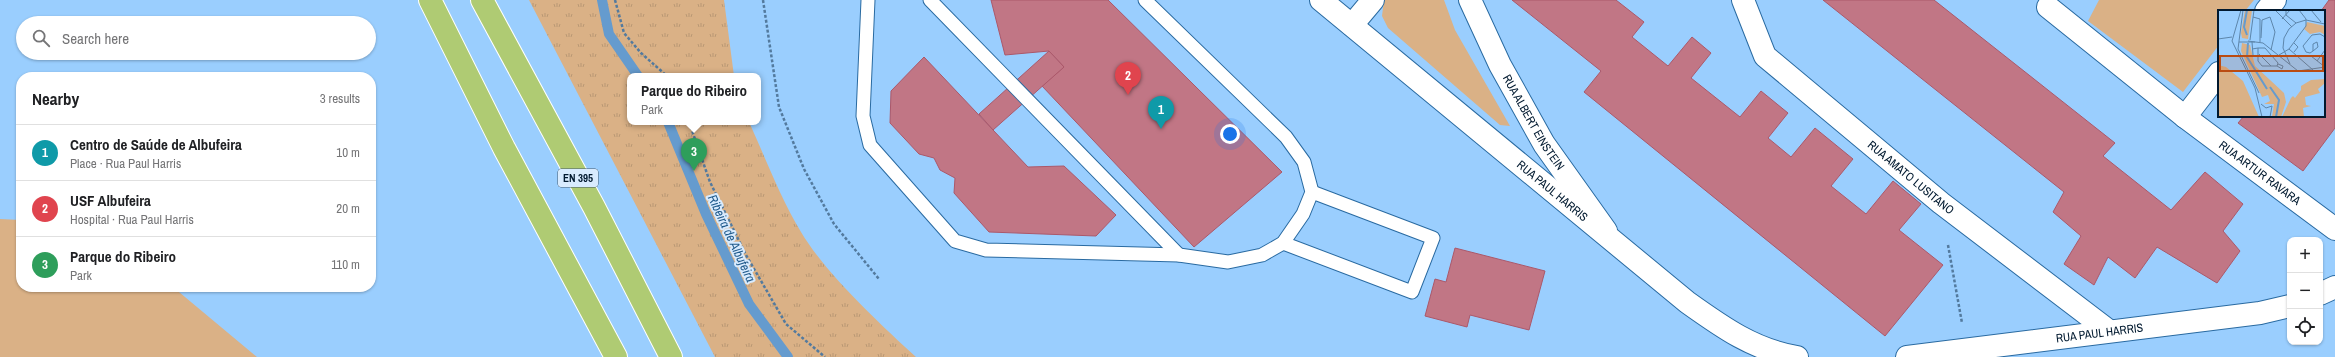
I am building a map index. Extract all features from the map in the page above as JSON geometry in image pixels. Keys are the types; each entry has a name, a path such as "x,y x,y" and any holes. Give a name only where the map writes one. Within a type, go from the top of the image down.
{"main road":[{"path":"430,0 504,148 616,357"},
{"name":"EN 395","path":"482,0 594,207 671,357"}],"street":[{"name":"RUA PAUL HARRIS","path":"1321,0 1687,302 1725,330 1760,348 1797,357"},
{"path":"1352,25 1373,0"},
{"name":"RUA ALBERT EINSTEIN","path":"1470,0 1500,65 1544,144 1610,237"},
{"name":"RUA AMATO LUSITANO","path":"1743,0 1765,56 1941,203 2108,331"},
{"path":"2267,10 2274,0"},
{"name":"RUA ARTUR RAVARA","path":"2048,7 2185,117 2335,229"},
{"path":"2185,117 2218,74"},
{"path":"2323,293 2335,287"},
{"name":"RUA PAUL HARRIS","path":"1908,357 1968,351 2108,331 2260,313 2287,307"}],"lane":[{"path":"868,0 863,116 870,145 955,241 986,250 1179,255 1228,262 1262,255 1283,243 1303,214 1312,192 1304,162 1286,137 1145,0"},
{"path":"930,0 1179,255"},
{"path":"1283,243 1412,292 1433,238 1312,192"}],"path":[{"path":"616,0 624,33 641,53 664,73"},
{"path":"764,0 779,107 804,169 834,224 879,280"},
{"path":"690,125 710,182 727,221 738,236 746,255 786,324 825,357"},
{"path":"1941,203 1968,351"}],"green space":[{"path":"529,0 724,0 734,73 627,73 627,125 750,125 786,205 812,248 854,298 916,357 715,357"},
{"path":"1384,0 1444,0 1455,30 1510,126 1500,125 1388,28 1382,16"},
{"path":"2099,0 2254,0 2246,10 2218,10 2218,46 2183,92 2088,21"},
{"path":"0,219 16,220 16,292 179,292 257,357 0,357"}],"building":[{"path":"991,0 1108,0 1282,172 1194,247 1042,86 1064,67 1049,51 1005,55"},
{"path":"1512,0 1616,0 1644,22 1632,37 1668,66 1692,37 1711,53 1691,78 1740,117 1761,91 1788,113 1768,138 1791,157 1815,128 1853,159 1831,186 1866,214 1893,181 1921,204 1899,230 1943,265 1885,336 1584,92 1601,71"},
{"path":"1823,0 1934,0 2115,143 2103,156 2171,210 2205,172 2243,204 2223,231 2240,251 2217,283 2157,247 2135,278 2108,257 2094,285 2064,264 2081,236 2053,212 2064,192"},
{"path":"2329,0 2335,0 2335,128 2303,171 2238,123 2243,117 2325,117 2325,10 2322,10"},
{"path":"1049,51 1064,67 993,130 979,114"},
{"path":"924,57 1028,167 1064,166 1116,215 1096,236 989,232 954,193 955,178 940,170 934,158 919,154 890,123 891,91"},
{"path":"1455,248 1545,271 1529,330 1470,315 1467,327 1425,316 1435,279 1446,282"}],"waterway":[{"name":"Ribeira de Albufeira","path":"602,0 609,34 636,73"},
{"name":"Ribeira de Albufeira","path":"669,125 706,214 749,304 788,357"}],"place":[{"name":"USF Albufeira","path":"1128,95"},
{"name":"Centro de Saúde de Albufeira","path":"1161,129"},
{"name":"Parque do Ribeiro","path":"694,171"}]}
